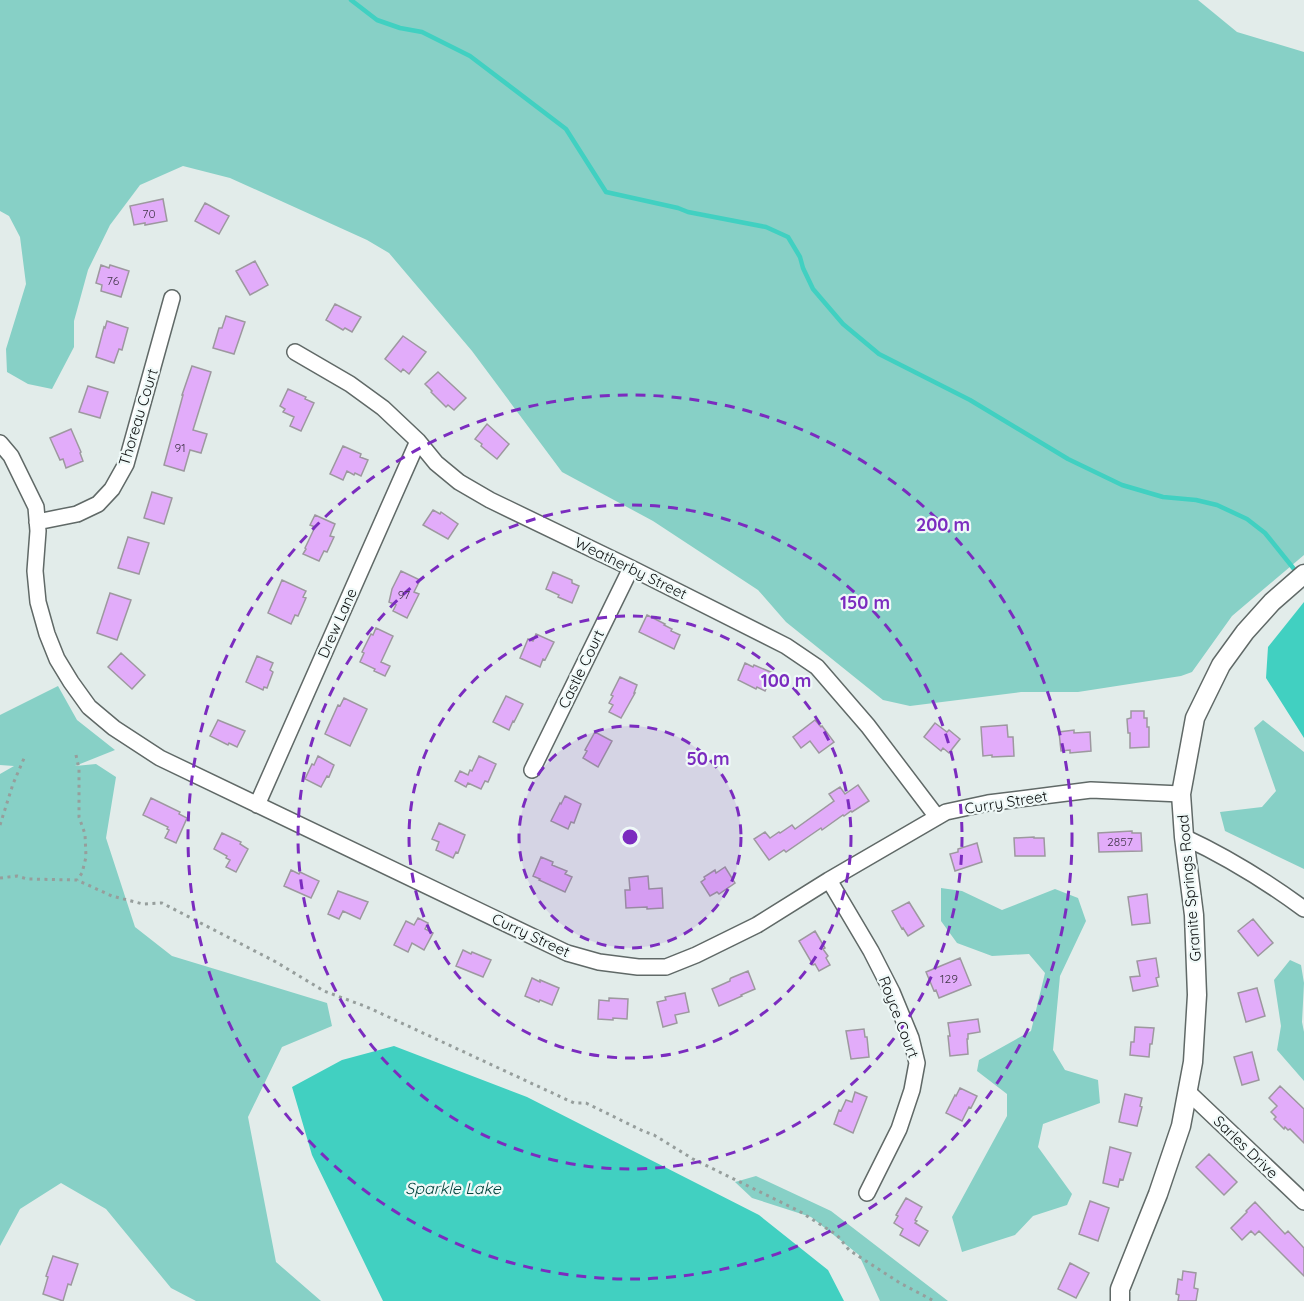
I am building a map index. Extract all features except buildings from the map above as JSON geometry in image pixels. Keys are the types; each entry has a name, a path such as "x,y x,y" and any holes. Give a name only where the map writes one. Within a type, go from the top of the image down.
{"street":[{"name":"Thoreau Court","path":"37,522 77,514 98,504 112,489 126,464 172,298"},
{"name":"Weatherby Street","path":"295,352 350,384 383,408 418,441 436,463 459,482 490,500 786,646 817,667 868,726 937,817"},
{"name":"Drew Lane","path":"257,805 418,441"},
{"name":"Curry Street","path":"0,442 11,456 36,507 38,531 35,571 38,602 47,634 70,682 89,707 114,728 160,759 567,952 599,962 638,967 666,967 696,955 757,925 946,812 988,803 1091,790 1181,794"},
{"name":"Castle Court","path":"532,770 631,568"},
{"name":"Granite Springs Road","path":"1120,1301 1120,1289 1158,1194 1181,1126 1193,1062 1197,995 1194,915 1181,794 1195,718 1221,664 1245,632 1272,602 1304,574"},
{"path":"1184,837 1215,852 1304,909"},
{"name":"Royce Court","path":"829,880 892,992 911,1038 917,1063 912,1090 899,1129 867,1193"},
{"name":"Sarles Drive","path":"1188,1091 1304,1202"}],"path":[{"path":"76,755 79,769 79,817 85,834 86,857 82,873 77,880"},
{"path":"0,825 25,756"},
{"path":"0,878 17,876 27,879 77,880 112,896 143,904 162,903 276,962 324,991 367,1007 574,1103 586,1103 654,1135 693,1159 799,1211 837,1235 849,1250 900,1283 934,1301"}],"shaded area":[{"path":"0,0 1198,0 1237,32 1304,52 1304,555 1232,616 1192,672 1181,676 1078,692 1021,692 910,706 883,700 786,622 758,590 653,521 562,472 472,351 389,253 367,240 230,178 183,166 140,185 110,225 88,270 74,321 74,347 52,389 28,384 7,372 6,349 26,284 20,237 9,216 0,211"},
{"path":"58,686 77,720 115,750 75,766 96,764 116,777 106,838 135,927 172,956 327,1003 332,1026 282,1047 248,1117 276,1262 321,1301 196,1301 171,1288 106,1209 61,1183 20,1209 0,1246 0,774 14,766 0,765 0,715"},
{"path":"1263,720 1304,752 1304,869 1225,831 1220,812 1262,807 1276,791 1254,728"},
{"path":"941,888 962,891 1002,910 1055,889 1078,898 1086,921 1060,976 1053,1050 1065,1070 1098,1080 1100,1103 1043,1124 1038,1147 1072,1194 1067,1205 1033,1216 1015,1235 962,1252 952,1217 1007,1116 1007,1094 977,1071 979,1060 1031,1031 1045,973 1029,954 992,956 957,943 941,921"},
{"path":"1290,960 1301,965 1304,983 1302,1022 1304,1081 1277,1050 1281,1026 1274,980"},
{"path":"756,1176 831,1211 948,1301 880,1301 859,1255 811,1217 752,1198 735,1182"}],"water":[{"path":"1304,602 1304,738 1266,678 1268,647"},
{"name":"Sparkle Lake","path":"394,1046 527,1097 759,1215 828,1270 844,1301 383,1301 312,1155 292,1087 342,1060"}],"waterway":[{"path":"351,0 377,20 400,28 422,32 470,56 566,129 606,192 688,212 766,227 788,237 800,257 813,289 843,324 879,354 970,400 1068,459 1122,485 1163,497 1196,500 1217,505 1247,519 1265,533 1298,574"}]}
